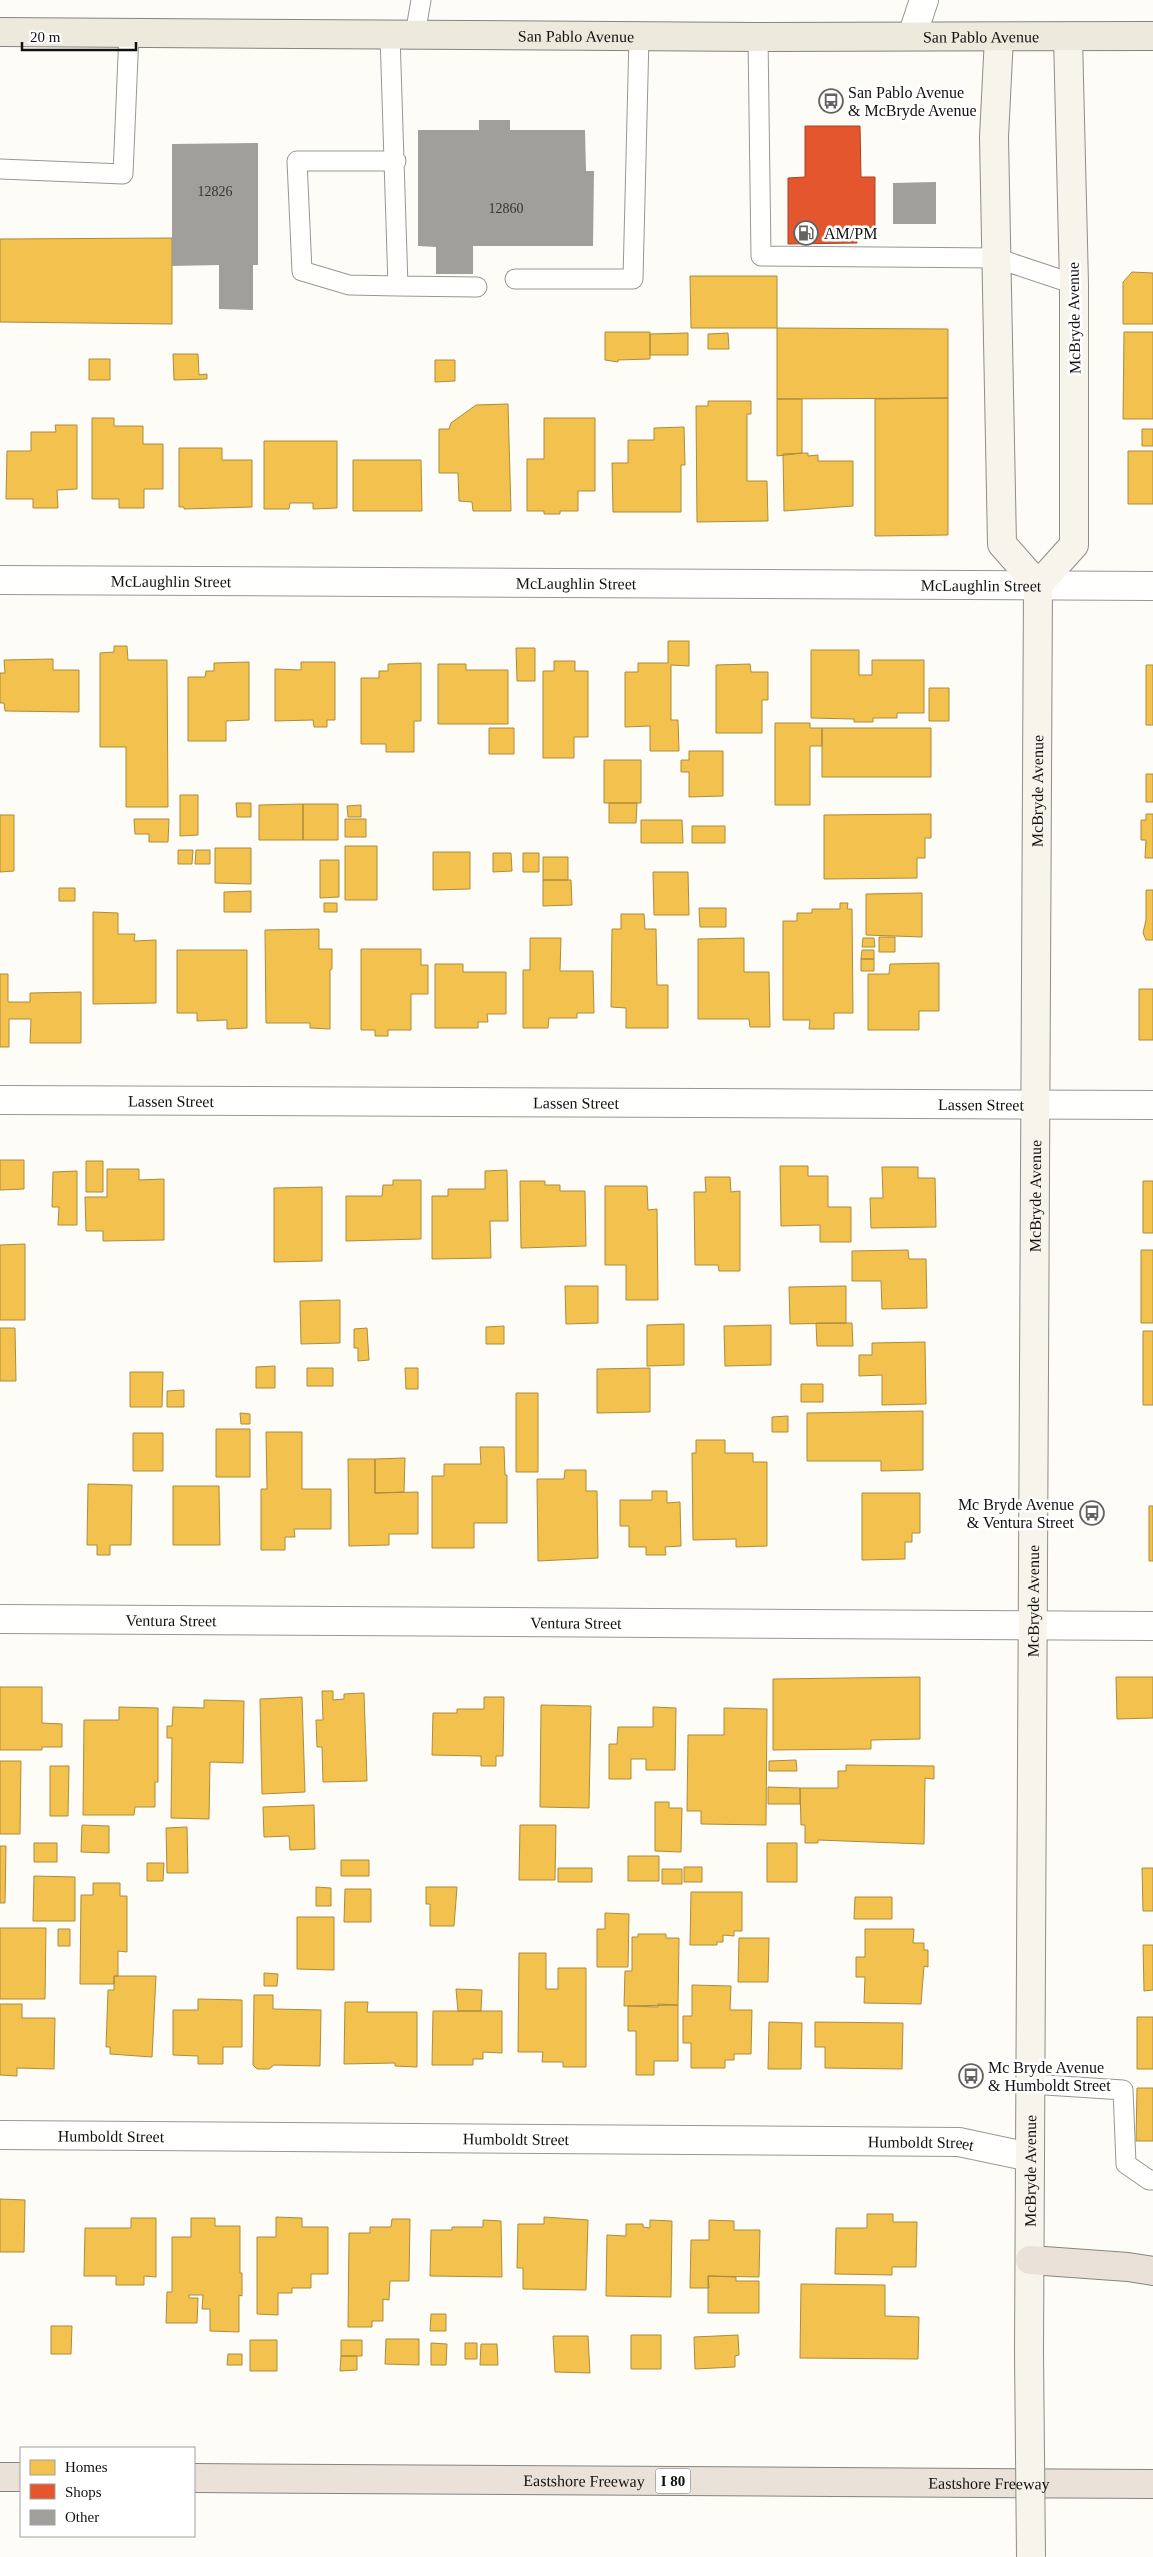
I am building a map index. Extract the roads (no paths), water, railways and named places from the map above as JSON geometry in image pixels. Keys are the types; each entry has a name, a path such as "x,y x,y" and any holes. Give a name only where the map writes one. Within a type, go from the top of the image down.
{"highway":[{"path":"1030,2260 1128,2267 1153,2271"},
{"path":"0,2477 20,2477"},
{"name":"Eastshore Freeway","path":"195,2478 1153,2484"}],"main road":[{"name":"San Pablo Avenue","path":"0,32 639,37 1153,36"},
{"path":"998,37 994,137 1002,544 1038,585"},
{"name":"McBryde Avenue","path":"1031,2557 1029,2352 1038,585 1074,545 1074,284 1068,37"}],"street":[{"path":"912,36 924,0"},
{"name":"McLaughlin Street","path":"0,580 1153,586"},
{"name":"Lassen Street","path":"0,1100 1153,1105"},
{"name":"Ventura Street","path":"0,1619 1153,1626"},
{"name":"Humboldt Street","path":"0,2135 959,2142 1030,2157"}],"lane":[{"path":"398,286 396,161 402,35 422,0"},
{"path":"0,169 123,174 129,33"},
{"path":"515,279 633,279 639,37"},
{"path":"758,37 761,256 996,258 1074,284"},
{"path":"396,161 298,161 302,271 349,285 477,288"},
{"path":"1030,2084 1123,2090 1126,2164 1149,2180 1153,2180"}],"place":[{"name":"San Pablo Avenue & McBryde Avenue","path":"831,101"},
{"name":"AM/PM","path":"806,233"},
{"name":"Mc Bryde Avenue & Ventura Street","path":"1092,1513"},
{"name":"Mc Bryde Avenue & Humboldt Street","path":"971,2076"}]}
